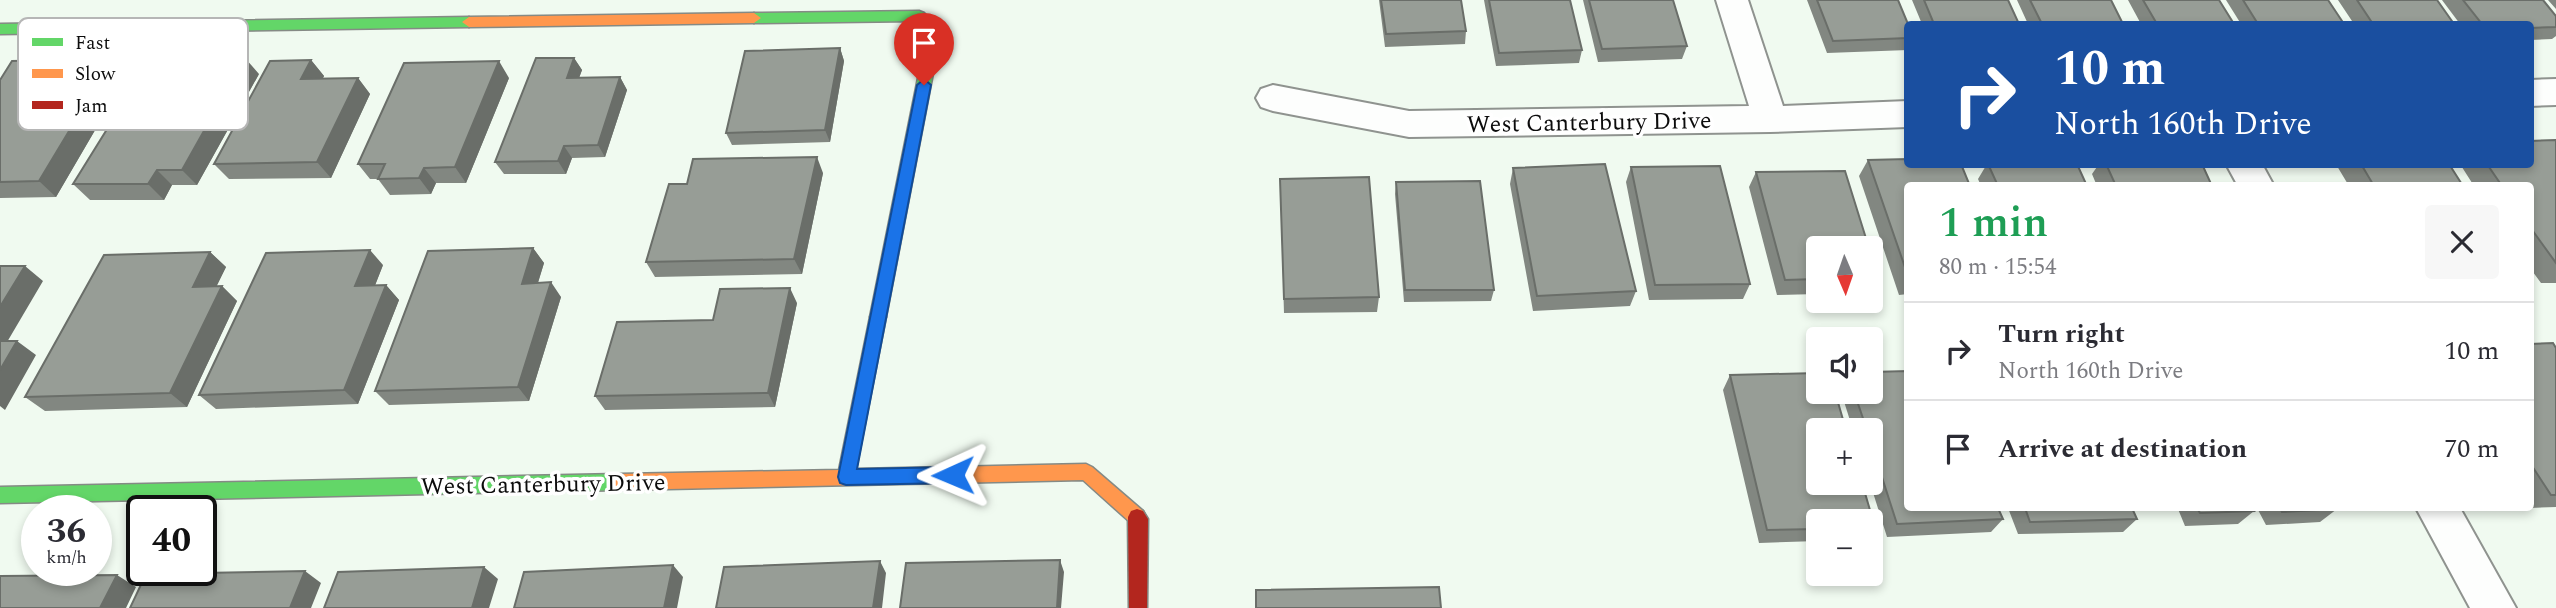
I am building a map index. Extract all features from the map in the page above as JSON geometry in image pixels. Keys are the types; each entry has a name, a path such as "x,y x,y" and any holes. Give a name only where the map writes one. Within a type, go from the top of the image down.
{"street":[{"path":"1732,0 1770,119"},
{"path":"248,25 919,16 934,32 846,477"},
{"path":"0,29 18,29"},
{"path":"2534,93 2556,92"},
{"name":"West Canterbury Drive","path":"1273,98 1409,124 1770,119 1904,114"},
{"name":"West Canterbury Drive","path":"0,495 1086,472 1139,519 1138,608"},
{"path":"2439,511 2494,608"}],"building":[{"path":"1381,0 1461,0 1466,31 1386,34"},
{"path":"1489,0 1570,0 1582,50 1499,53"},
{"path":"1589,0 1673,0 1687,46 1602,49"},
{"path":"1817,0 1898,0 1907,21 1904,21 1904,38 1833,41"},
{"path":"1924,0 2008,0 2018,21 1933,21"},
{"path":"2030,0 2111,0 2122,21 2040,21"},
{"path":"2143,0 2219,0 2232,21 2155,21"},
{"path":"2243,0 2328,0 2342,21 2256,21"},
{"path":"2357,0 2437,0 2452,21 2371,21"},
{"path":"2463,0 2543,0 2556,16 2556,27 2534,28 2534,21 2480,21"},
{"path":"840,48 825,130 726,133 745,51"},
{"path":"536,58 574,58 567,78 620,77 598,145 564,146 558,161 495,162"},
{"path":"311,60 301,79 358,78 317,162 214,164 232,130 248,130 248,101 270,61"},
{"path":"12,61 18,61 18,130 70,130 39,181 0,182 0,80"},
{"path":"499,61 455,167 424,168 419,178 378,179 385,164 358,164 404,63"},
{"path":"107,130 204,130 182,170 157,170 148,184 73,184"},
{"path":"2556,140 2556,263 2534,233 2534,182 2499,182 2490,168 2534,168 2534,141"},
{"path":"817,157 794,259 646,262 669,184 687,184 693,159"},
{"path":"1904,159 1904,168 1963,168 1968,182 1904,182 1904,264 1868,160"},
{"path":"1605,164 1636,291 1537,296 1513,168"},
{"path":"1720,166 1750,284 1655,285 1631,167"},
{"path":"1990,168 2079,168 2085,182 1996,182"},
{"path":"2108,168 2204,168 2210,182 2114,182"},
{"path":"2363,168 2452,168 2460,182 2372,182"},
{"path":"1845,171 1865,236 1806,236 1806,279 1785,280 1756,172"},
{"path":"1369,177 1379,297 1284,299 1280,179"},
{"path":"1480,181 1494,290 1405,290 1396,182"},
{"path":"533,248 522,284 551,282 518,387 375,391 428,251"},
{"path":"370,250 355,286 386,285 344,390 199,395 266,253"},
{"path":"210,252 193,287 222,286 170,393 25,397 104,255"},
{"path":"0,266 25,266 0,307"},
{"path":"790,288 768,393 595,396 617,322 713,320 720,289"},
{"path":"0,341 17,341 0,370"},
{"path":"2553,343 2556,348 2556,495 2551,495 2534,469 2534,344"},
{"path":"1904,371 1904,511 1999,511 2003,519 1897,524 1883,480 1883,418 1863,418 1858,404 1883,404 1883,372"},
{"path":"1806,373 1806,404 1838,404 1843,418 1806,418 1806,495 1866,495 1870,509 1806,509 1806,529 1767,530 1730,375"},
{"path":"2026,511 2133,511 2137,519 2030,522"},
{"path":"2199,511 2254,511 2200,513"},
{"path":"1060,560 1057,608 900,608 906,563"},
{"path":"880,561 873,608 716,608 724,567"},
{"path":"673,565 664,608 514,608 524,572"},
{"path":"484,567 472,608 324,608 338,572"},
{"path":"305,571 290,608 130,608 140,586 217,586 217,573"},
{"path":"0,576 21,576 21,586 111,586 100,608 0,608"},
{"path":"1439,587 1441,608 1256,608 1256,590"}],"traffic: fast":[{"path":"754,18 919,16 934,32 878,317"},
{"path":"248,25 469,22"},
{"path":"0,29 18,29"},
{"path":"0,495 620,482"}],"traffic: slow":[{"path":"469,22 754,18"},
{"path":"846,477 878,317"},
{"path":"620,482 1086,472 1137,517"}],"traffic: jam":[{"path":"1137,517 1138,608"}],"route":[{"path":"924,85 846,477 953,475"}]}
